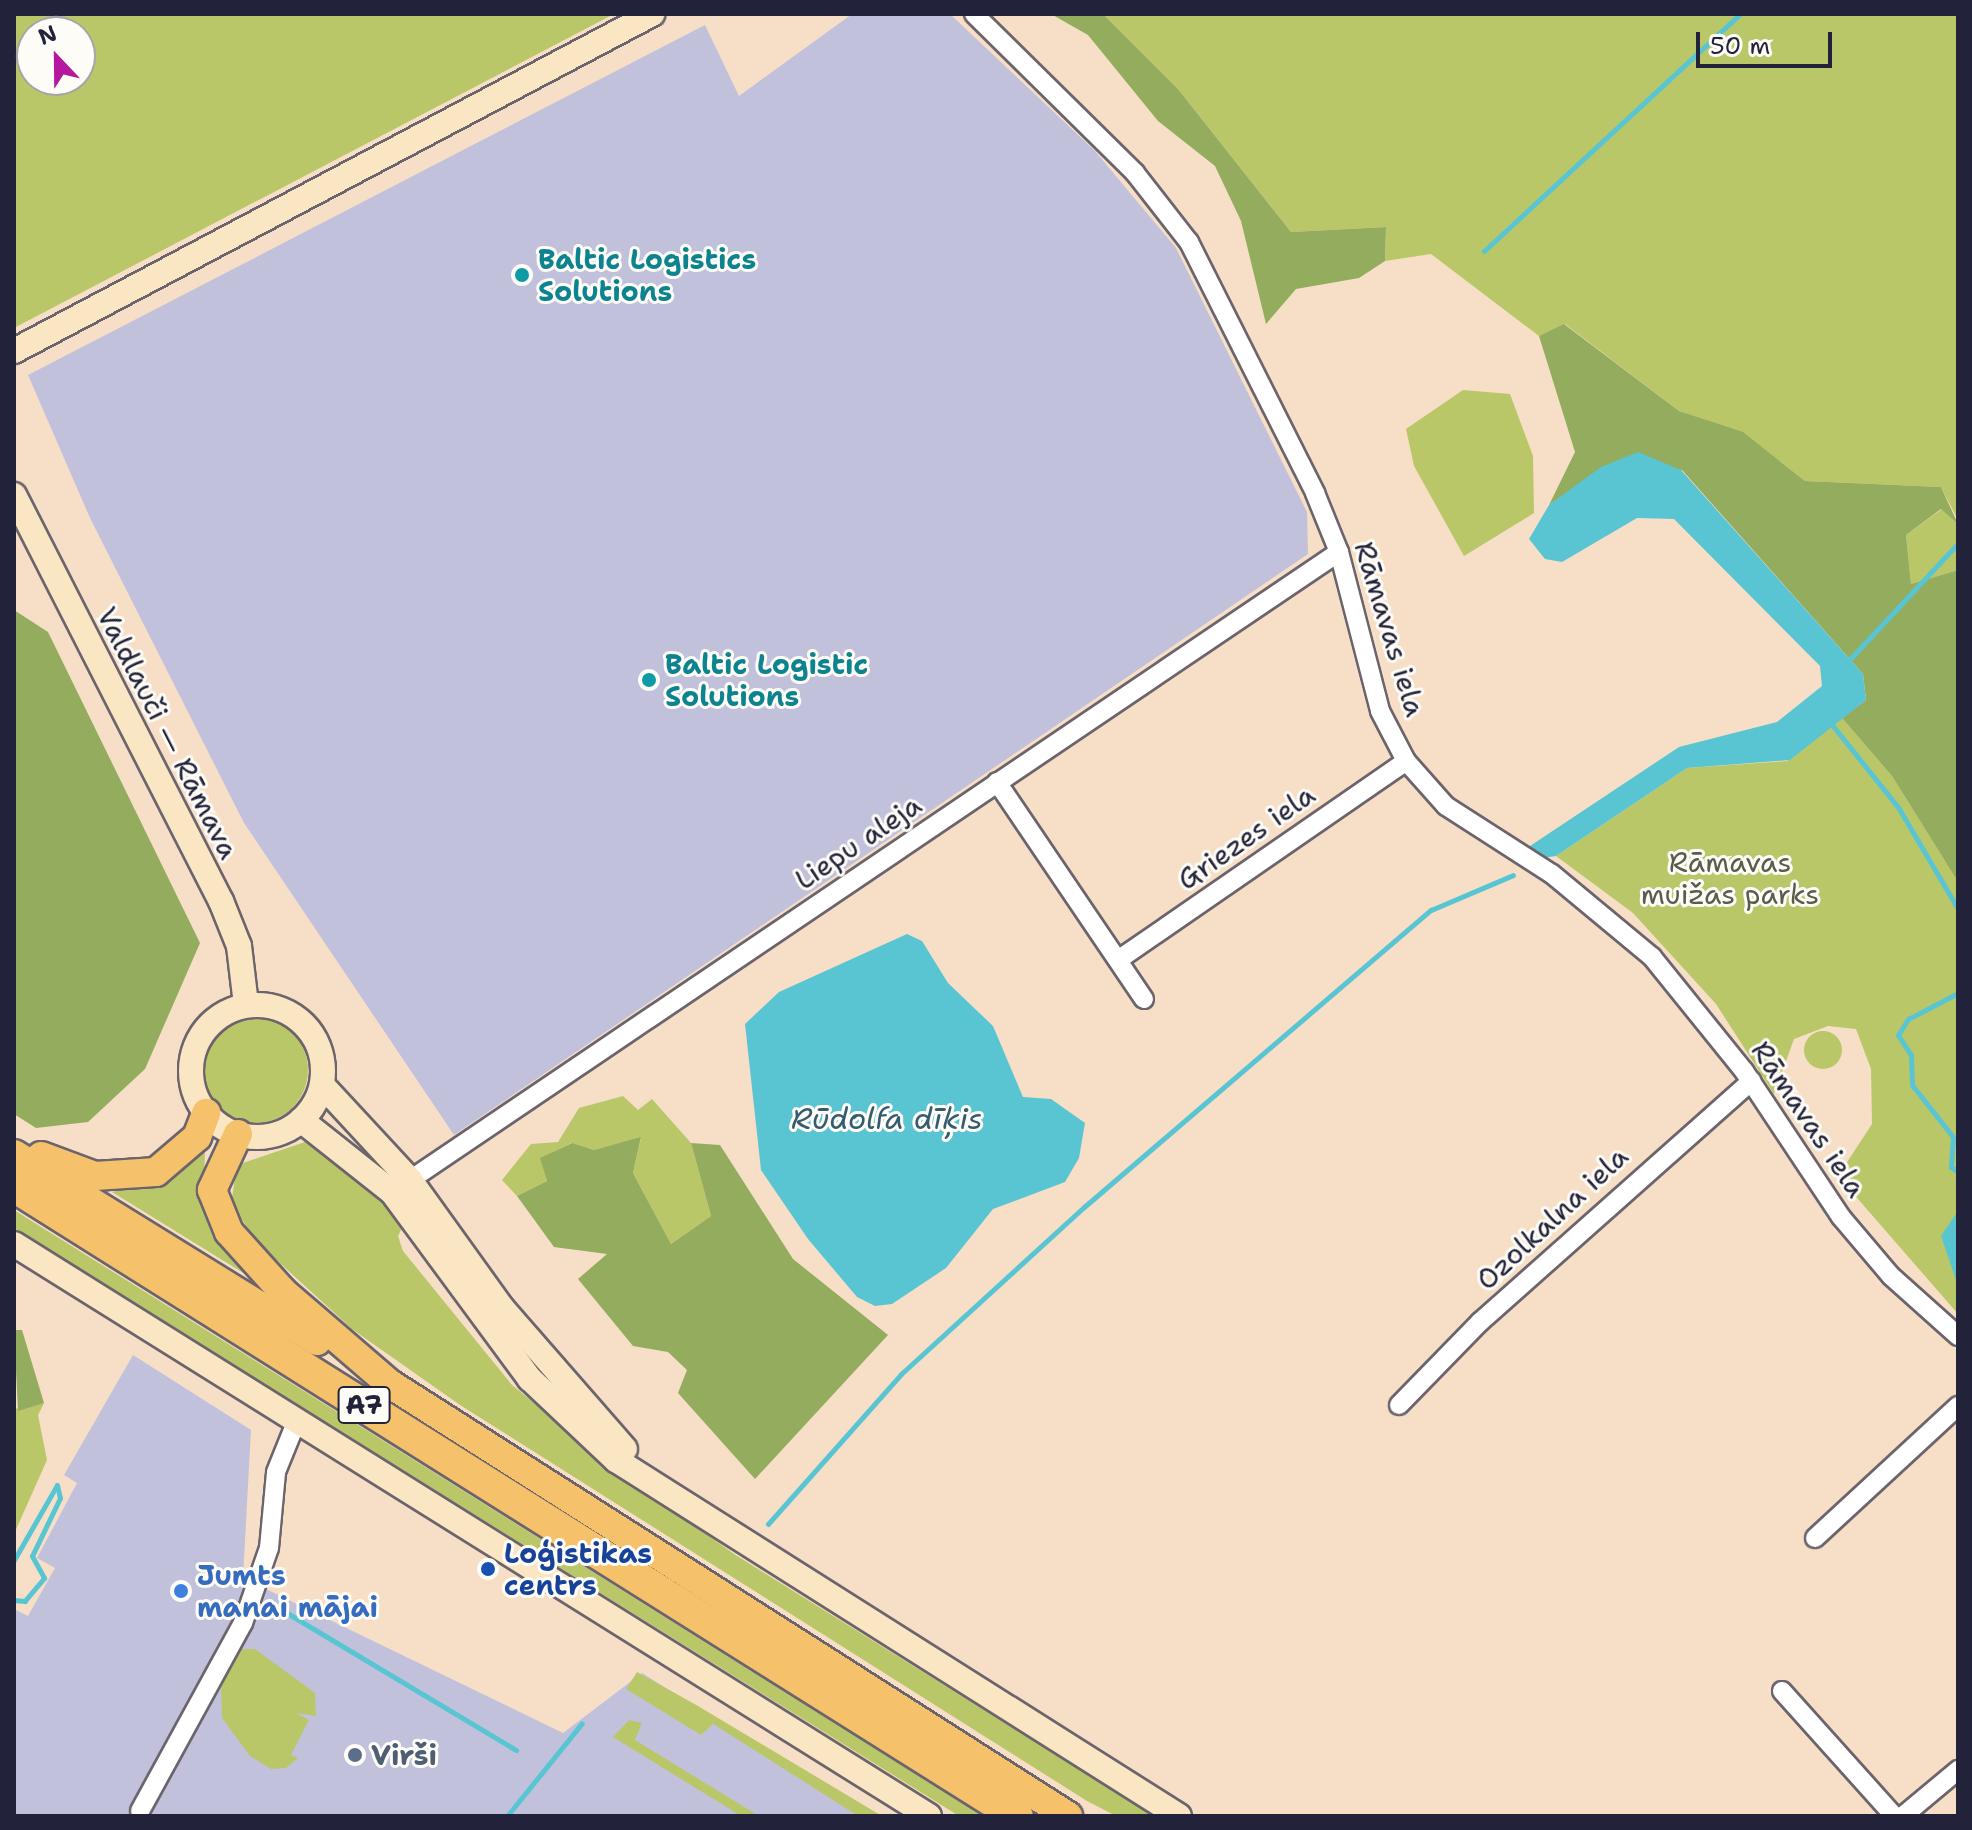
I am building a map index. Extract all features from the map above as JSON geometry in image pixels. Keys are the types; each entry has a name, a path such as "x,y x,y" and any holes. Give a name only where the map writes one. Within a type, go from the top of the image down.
{"highway":[{"path":"14,1145 76,1171 134,1177 173,1161 197,1137 206,1113"},
{"path":"238,1134 212,1190 229,1232 290,1300 390,1384"},
{"name":"A7","path":"14,1154 390,1384 1068,1816"},
{"name":"A7","path":"14,1186 1017,1816"}],"main road":[{"path":"14,351 652,14"},
{"name":"Valdlauči — Rāmava","path":"14,495 221,901 239,946 246,1005"},
{"path":"246,1005 266,1005 302,1021 322,1055 323,1086 301,1120 274,1135 238,1134 206,1113 191,1079 192,1052 209,1024 246,1005"},
{"path":"323,1086 410,1180 531,1345 656,1486"},
{"path":"301,1120 392,1192 548,1398 656,1486 1179,1816"},
{"path":"14,1244 929,1816"}],"street":[{"name":"Rāmavas iela","path":"974,14 1135,173 1189,242 1339,552 1380,711 1406,761 1446,806 1552,874 1652,957 1751,1081 1841,1217 1891,1276 1958,1336"},
{"name":"Liepu aleja","path":"410,1180 1339,552"},
{"name":"Griezes iela","path":"1118,960 1406,761"},
{"path":"997,782 1144,999"},
{"name":"Ozolkalna iela","path":"1399,1405 1480,1322 1751,1081"},
{"path":"1815,1538 1958,1406"},
{"path":"140,1811 243,1623 269,1548 276,1472 297,1420"},
{"path":"1782,1691 1894,1816"},
{"path":"1903,1816 1958,1770"}],"shaded area":[{"path":"852,14 950,14 1095,151 1176,248 1307,512 1308,554 454,1135 244,823 90,518 28,375 705,25 739,96"},
{"path":"133,1355 251,1430 243,1578 563,1733 642,1673 870,1816 14,1816 14,1609 28,1616 55,1568 37,1558 77,1483 64,1475"}],"green space":[{"path":"14,14 614,14 14,328"},
{"path":"1051,14 1103,14 1178,89 1291,232 1386,227 1385,261 1359,278 1296,289 1266,324 1241,221 1215,166 1158,121 1088,35"},
{"path":"1103,14 1958,14 1958,520 1941,487 1805,481 1745,434 1679,411 1565,324 1539,336 1431,254 1385,261 1386,227 1291,232 1178,89"},
{"path":"1564,324 1679,411 1743,432 1805,481 1941,487 1958,524 1941,509 1906,535 1911,584 1958,570 1958,882 1892,776 1842,718 1866,700 1863,674 1682,470 1572,490 1549,505 1575,452 1539,336"},
{"path":"1463,390 1510,394 1533,456 1534,513 1464,556 1414,466 1406,429"},
{"path":"1942,509 1958,524 1958,570 1911,584 1906,535"},
{"path":"14,610 48,632 200,943 145,1069 88,1122 36,1128 14,1114"},
{"name":"Rāmavas muižas parks","path":"1842,718 1892,776 1958,882 1958,1314 1838,1176 1872,1124 1871,1069 1856,1029 1828,1026 1794,1039 1774,1094 1716,1004 1633,913 1556,856 1687,768 1787,761"},
{"path":"255,1017 275,1021 292,1033 304,1050 308,1070 304,1090 292,1107 275,1119 255,1123 235,1119 218,1107 206,1090 202,1070 206,1050 218,1033 235,1021"},
{"path":"1823,1031 1837,1036 1842,1050 1837,1064 1823,1069 1809,1064 1804,1050 1809,1036"},
{"path":"623,1096 638,1110 652,1099 691,1143 711,1216 671,1244 633,1173 641,1138 594,1150 571,1143 541,1158 547,1181 517,1196 502,1180 531,1144 558,1142 579,1108"},
{"path":"641,1137 633,1173 671,1244 711,1216 691,1143 720,1145 793,1259 888,1335 755,1479 678,1393 687,1370 668,1352 633,1346 578,1279 607,1254 554,1247 517,1196 547,1181 540,1158 572,1143 594,1150"},
{"path":"305,1142 334,1149 405,1222 398,1236 403,1251 512,1385 624,1475 734,1554 1154,1816 1116,1816 1087,1801 460,1405 352,1329 258,1243 231,1204 237,1165"},
{"path":"205,1151 204,1182 274,1292 112,1192 168,1176"},
{"path":"14,1210 983,1816 959,1816 14,1228"},
{"path":"14,1330 22,1330 44,1403 18,1411"},
{"path":"44,1403 38,1415 47,1460 14,1534 14,1409"},
{"path":"242,1649 255,1649 315,1693 316,1716 296,1713 309,1720 291,1755 298,1758 286,1768 271,1769 250,1756 222,1718 221,1686"},
{"path":"637,1672 882,1816 858,1816 713,1724 701,1735 626,1689"},
{"path":"629,1720 642,1723 635,1740 759,1816 741,1816 613,1737"}],"water":[{"path":"1638,452 1681,470 1863,674 1866,700 1790,760 1687,768 1556,856 1535,859 1524,850 1679,747 1777,722 1822,686 1820,666 1674,519 1637,518 1562,562 1545,559 1529,539 1549,505 1601,467"},
{"name":"Rūdolfa dīķis","path":"907,934 922,941 948,983 993,1026 1023,1097 1051,1099 1085,1123 1079,1158 1065,1182 993,1209 946,1268 892,1304 875,1306 857,1297 808,1239 761,1170 745,1024 779,992"},
{"path":"1958,1211 1958,1286 1941,1236"}],"waterway":[{"path":"1484,251 1740,14"},
{"path":"1850,659 1958,543"},
{"path":"1833,726 1898,807 1958,909"},
{"path":"768,1524 901,1374 1084,1207 1431,910 1513,875"},
{"path":"1958,931 1958,968"},
{"path":"1958,993 1908,1019 1898,1035 1911,1055 1912,1085 1953,1137 1951,1167 1958,1172"},
{"path":"14,1560 57,1485 60,1498 32,1556 44,1578 25,1601 14,1600"},
{"path":"287,1613 516,1750"},
{"path":"507,1816 582,1723"}],"place":[{"name":"Baltic Logistics Solutions","path":"522,275"},
{"name":"Baltic Logistic Solutions","path":"649,680"},
{"name":"Loģistikas centrs","path":"488,1569"},
{"name":"Jumts manai mājai","path":"181,1591"},
{"name":"Virši","path":"355,1755"}]}
